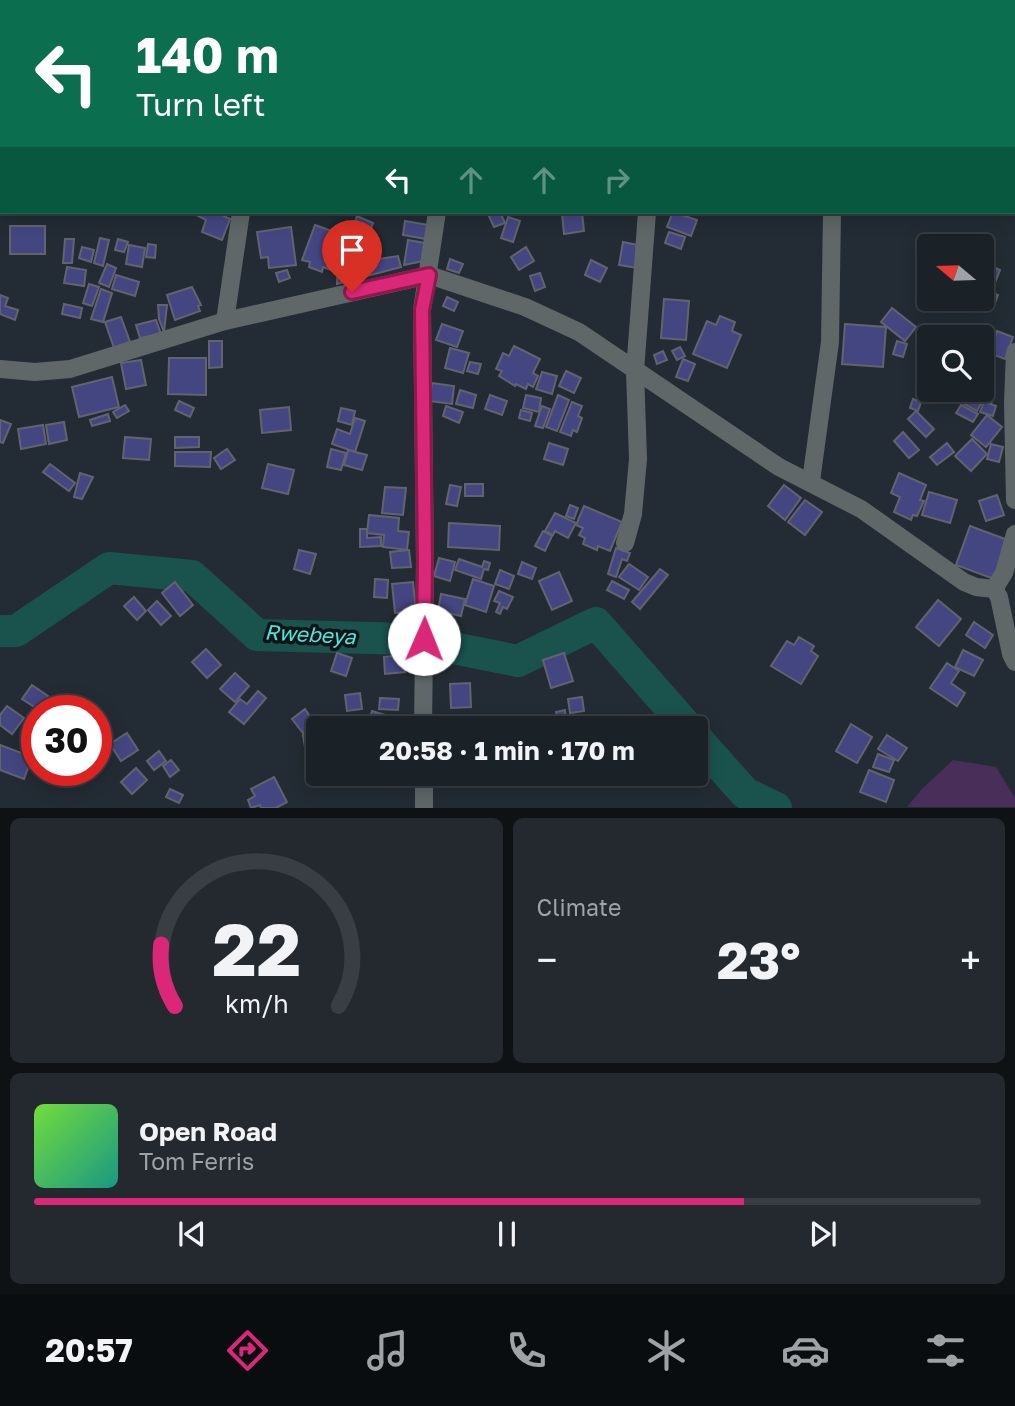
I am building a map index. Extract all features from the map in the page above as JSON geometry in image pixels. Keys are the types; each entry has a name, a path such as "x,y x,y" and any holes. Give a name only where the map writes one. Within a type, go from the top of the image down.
{"street":[{"path":"225,321 241,214"},
{"path":"423,716 425,562 422,310 437,214"},
{"path":"625,543 633,514 638,459 635,371 647,214"},
{"path":"811,481 830,342 832,214"},
{"path":"0,369 35,372 70,369 225,321 429,275 525,307 579,332 779,467 811,481 861,509 964,582 976,587 994,589"},
{"path":"1015,352 1015,500"},
{"path":"994,589 1004,573 1015,534"},
{"path":"994,589 999,597 1010,654 1015,662"},
{"path":"424,786 424,807"}],"shaded area":[{"path":"953,760 996,767 1015,798 1015,807 907,807"}],"building":[{"path":"195,214 225,214 224,216 230,219 222,240 202,232 206,220"},
{"path":"488,214 501,214 505,223 494,227"},
{"path":"562,214 582,214 584,231 564,234"},
{"path":"672,214 697,220 691,236 667,227"},
{"path":"357,216 373,223 360,260 343,254"},
{"path":"508,217 520,221 513,242 501,238"},
{"path":"405,221 429,225 426,239 403,235"},
{"path":"315,225 346,236 334,271 323,267 322,272 309,267 310,262 302,260"},
{"path":"10,226 45,226 45,254 10,254"},
{"path":"291,227 296,265 269,268 268,257 261,258 257,232"},
{"path":"669,232 685,237 681,249 665,243"},
{"path":"100,238 109,240 103,266 94,263"},
{"path":"65,239 74,239 72,263 63,263"},
{"path":"118,239 128,242 124,252 115,250"},
{"path":"408,240 426,243 424,261 404,265"},
{"path":"623,242 643,246 638,268 619,265"},
{"path":"148,244 156,245 155,258 146,257"},
{"path":"129,245 145,248 142,267 126,264"},
{"path":"82,247 94,250 91,262 79,258"},
{"path":"526,247 534,261 519,270 511,257"},
{"path":"398,256 401,267 337,284 338,265"},
{"path":"450,259 463,264 459,273 447,269"},
{"path":"591,260 607,268 600,282 585,275"},
{"path":"107,264 116,268 109,287 99,283"},
{"path":"67,267 86,270 84,286 64,283"},
{"path":"994,267 1000,270 994,285"},
{"path":"287,270 290,278 279,282 276,273"},
{"path":"540,273 545,287 535,291 530,276"},
{"path":"116,275 139,282 135,296 112,289"},
{"path":"89,284 99,287 92,306 83,303"},
{"path":"192,287 201,305 198,306 200,311 175,320 167,295"},
{"path":"101,289 112,293 103,322 91,319"},
{"path":"0,295 8,298 5,306 18,310 15,320 0,314"},
{"path":"447,297 458,302 454,311 443,306"},
{"path":"664,299 689,301 686,340 661,338"},
{"path":"64,304 82,308 80,318 62,314"},
{"path":"158,305 167,305 164,332 159,319"},
{"path":"892,308 916,327 905,341 881,322"},
{"path":"720,316 735,322 732,331 741,335 727,368 693,354 707,321 716,325"},
{"path":"121,317 130,342 114,348 105,322"},
{"path":"156,320 161,334 140,338 136,325"},
{"path":"442,324 463,331 457,347 436,340"},
{"path":"845,324 886,327 883,367 842,364"},
{"path":"997,331 1013,337 1005,359 994,355"},
{"path":"209,341 222,341 222,367 209,368"},
{"path":"897,341 907,344 903,357 893,354"},
{"path":"514,346 540,359 533,373 538,376 533,387 528,384 526,389 516,384 515,386 499,376 502,371 496,369 503,353 509,356"},
{"path":"680,347 685,356 677,360 672,351"},
{"path":"450,348 469,353 463,373 445,368"},
{"path":"663,351 667,360 657,364 654,355"},
{"path":"169,358 206,358 206,395 168,394"},
{"path":"683,359 695,364 688,381 676,377"},
{"path":"141,360 146,385 126,389 121,363"},
{"path":"470,362 481,364 478,374 467,371"},
{"path":"566,371 581,378 574,393 559,386"},
{"path":"542,372 557,376 552,394 536,389"},
{"path":"112,377 119,407 79,417 72,387"},
{"path":"432,383 454,386 452,404 429,401"},
{"path":"460,390 476,395 473,408 456,404"},
{"path":"490,395 507,401 502,415 485,409"},
{"path":"526,395 541,398 539,412 523,408"},
{"path":"558,395 569,400 557,431 546,427"},
{"path":"913,399 921,402 918,411 910,408"},
{"path":"179,401 194,408 190,417 175,410"},
{"path":"572,402 582,406 578,416 582,418 577,432 573,430 571,436 560,432"},
{"path":"965,402 982,402 977,411 964,404"},
{"path":"984,402 996,406 993,416 980,412"},
{"path":"125,405 129,411 117,418 113,412"},
{"path":"961,405 978,414 973,422 956,413"},
{"path":"446,406 463,412 459,423 443,416"},
{"path":"542,406 550,409 543,428 535,426"},
{"path":"289,407 291,430 262,433 260,410"},
{"path":"341,408 355,411 352,425 338,421"},
{"path":"521,410 532,413 530,421 519,418"},
{"path":"916,411 934,429 926,437 908,419"},
{"path":"108,414 110,421 92,426 90,420"},
{"path":"987,415 1002,427 986,447 971,435"},
{"path":"355,418 365,421 355,452 332,444 337,429 350,434"},
{"path":"0,420 11,424 3,443 0,442"},
{"path":"64,422 67,440 49,444 46,425"},
{"path":"43,425 46,444 21,449 18,429"},
{"path":"903,432 919,450 909,458 894,441"},
{"path":"125,437 151,439 149,460 123,458"},
{"path":"175,437 199,437 199,447 175,448"},
{"path":"972,439 987,454 971,471 955,456"},
{"path":"549,443 568,449 563,465 544,459"},
{"path":"947,443 954,452 937,465 930,457"},
{"path":"991,444 1003,447 999,462 987,459"},
{"path":"227,449 235,460 221,469 214,458"},
{"path":"331,449 346,453 341,470 327,467"},
{"path":"348,450 367,455 362,470 344,465"},
{"path":"175,452 211,452 210,467 175,466"},
{"path":"50,464 75,483 69,491 43,472"},
{"path":"268,464 294,470 288,494 262,488"},
{"path":"80,473 93,477 82,499 74,497"},
{"path":"899,473 926,485 920,500 924,501 917,516 913,515 911,520 894,512 900,497 891,493"},
{"path":"465,484 483,484 483,496 465,496"},
{"path":"450,485 461,487 457,506 446,504"},
{"path":"784,485 801,498 785,520 768,506"},
{"path":"385,487 406,488 403,515 382,513"},
{"path":"929,492 957,500 950,523 922,515"},
{"path":"997,495 1004,515 986,521 979,501"},
{"path":"805,500 822,512 805,535 788,522"},
{"path":"570,505 578,508 574,519 566,516"},
{"path":"584,506 622,522 610,551 598,546 597,550 583,544 585,538 579,535 583,528 576,525"},
{"path":"555,513 576,523 568,538 555,531 553,535 545,531"},
{"path":"369,515 399,518 398,531 409,532 407,550 383,547 384,535 367,533"},
{"path":"449,523 500,526 499,550 448,547"},
{"path":"970,526 1008,540 994,579 956,565"},
{"path":"360,529 367,529 367,538 381,537 381,546 360,547"},
{"path":"543,531 552,536 545,551 535,546"},
{"path":"616,548 630,553 627,561 622,559 616,577 608,574"},
{"path":"299,550 316,554 310,574 294,569"},
{"path":"409,550 411,567 392,568 390,552"},
{"path":"439,558 455,562 450,581 434,576"},
{"path":"459,559 482,567 484,561 490,563 488,570 484,569 481,579 455,570"},
{"path":"522,562 536,568 532,579 518,574"},
{"path":"629,564 648,577 639,590 619,577"},
{"path":"660,569 668,575 640,609 632,602"},
{"path":"500,570 514,576 509,589 495,584"},
{"path":"559,572 572,601 552,610 539,581"},
{"path":"375,579 388,580 387,598 374,597"},
{"path":"473,579 494,586 486,612 465,605"},
{"path":"612,581 629,590 624,599 607,590"},
{"path":"175,582 193,605 180,616 162,593"},
{"path":"413,582 416,611 395,613 392,584"},
{"path":"499,591 513,597 507,609 503,607 500,614 496,612 500,603 494,601"},
{"path":"441,594 465,599 461,616 438,611"},
{"path":"134,597 146,611 137,620 124,606"},
{"path":"938,600 961,619 939,646 916,627"},
{"path":"157,601 171,616 161,625 148,610"},
{"path":"974,622 993,635 985,648 966,635"},
{"path":"799,637 814,646 811,651 818,656 801,684 771,666 787,641 794,645"},
{"path":"206,649 221,665 207,678 192,662"},
{"path":"963,650 983,660 974,676 955,667"},
{"path":"337,653 352,658 346,676 331,671"},
{"path":"564,653 573,681 551,688 543,660"},
{"path":"404,655 405,672 385,674 384,657"},
{"path":"947,663 959,671 951,683 965,693 957,706 930,688"},
{"path":"235,673 249,686 235,702 220,689"},
{"path":"470,683 471,707 451,708 450,684"},
{"path":"32,685 47,695 25,695"},
{"path":"258,691 266,698 244,724 229,712 240,699 247,704"},
{"path":"360,693 362,709 347,711 345,695"},
{"path":"582,697 584,711 570,713 568,699"},
{"path":"380,698 399,699 398,710 379,709"},
{"path":"7,706 21,716 21,722 12,734 0,725 0,715"},
{"path":"305,709 310,716 306,716 306,731 303,733 292,719"},
{"path":"565,710 565,716 557,716 556,712"},
{"path":"372,711 388,716 371,716"},
{"path":"851,724 872,737 857,763 836,751"},
{"path":"127,733 138,750 121,761 112,743"},
{"path":"887,735 907,748 898,761 878,749"},
{"path":"0,745 21,753 21,778 0,770"},
{"path":"159,751 166,761 154,770 147,761"},
{"path":"878,754 894,760 889,772 873,767"},
{"path":"171,760 179,770 170,777 163,766"},
{"path":"136,768 147,780 132,794 121,782"},
{"path":"869,770 894,780 886,802 860,792"},
{"path":"274,777 287,802 276,808 261,808 260,805 251,808 248,800 255,796 251,789"},
{"path":"170,789 183,795 179,803 166,797"}],"waterway":[{"name":"Rwebeya","path":"0,631 16,631 109,568 192,576 257,635 409,639"},
{"name":"Rwebeya","path":"433,644 518,661 596,623 677,716"},
{"name":"Rwebeya","path":"708,751 745,793 776,808"}],"route":[{"path":"352,292 429,275 422,310 424,639"}]}
